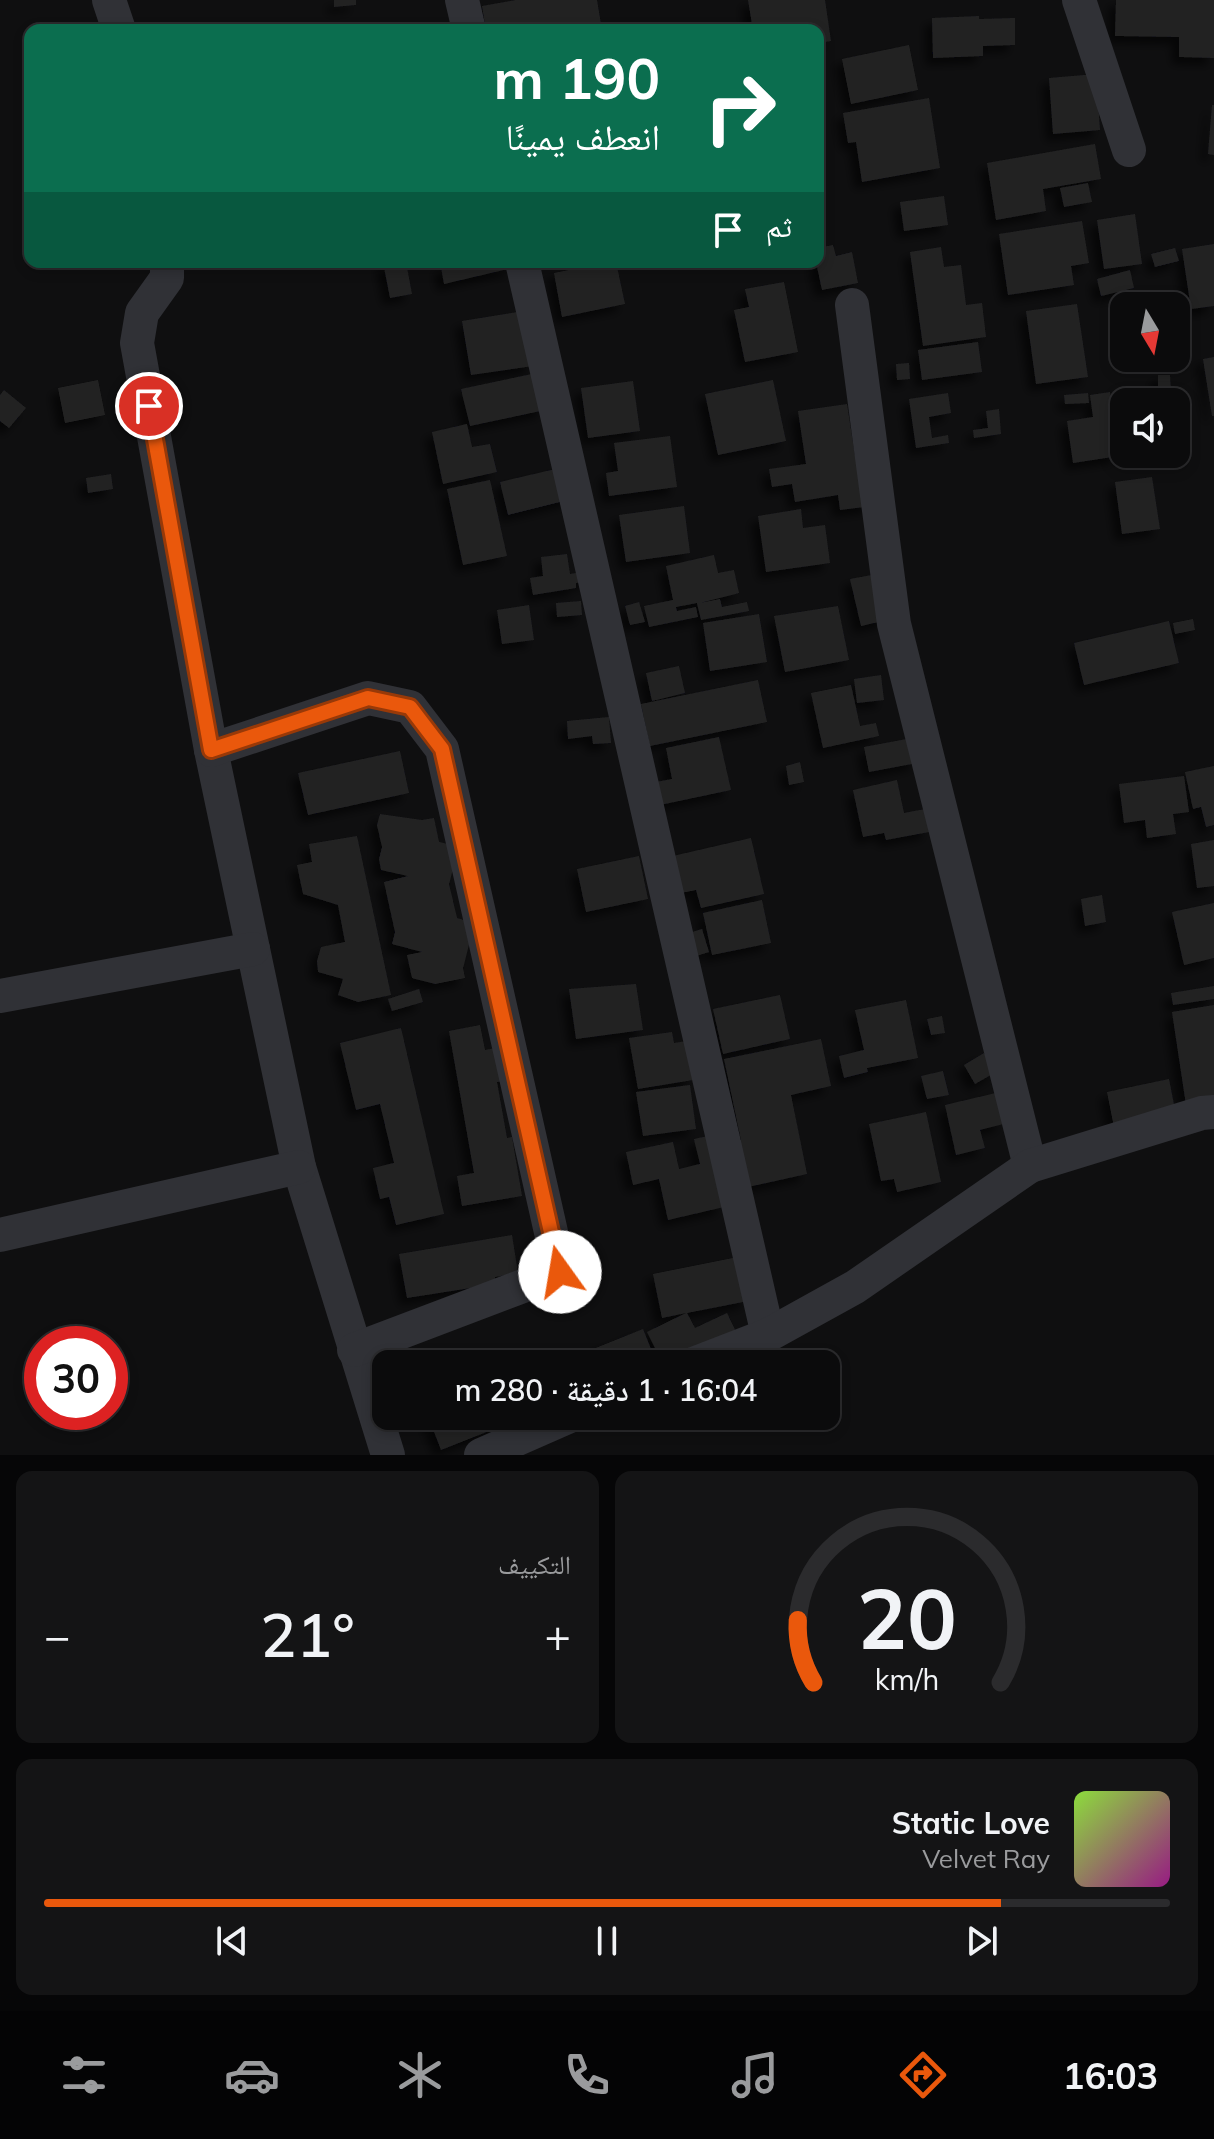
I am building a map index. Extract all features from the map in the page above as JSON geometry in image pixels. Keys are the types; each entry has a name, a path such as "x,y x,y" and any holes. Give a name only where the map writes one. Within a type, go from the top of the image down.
{"street":[{"path":"109,0 117,24"},
{"path":"462,0 468,24"},
{"path":"1079,0 1129,150"},
{"path":"167,268 167,278 142,313 137,343 211,750 299,1167 388,1455"},
{"path":"523,268 768,1335"},
{"path":"852,305 894,624 1030,1166"},
{"path":"211,750 368,698 410,707 442,749 560,1272 354,1350"},
{"path":"0,996 253,949"},
{"path":"729,1350 768,1335 855,1287 1030,1166 1202,1113 1214,1112"},
{"path":"0,1235 299,1167"},
{"path":"481,1455 538,1430"}],"building":[{"path":"334,0 356,0 356,5 334,7"},
{"path":"516,0 597,0 601,24 485,24 482,6"},
{"path":"748,0 825,0 831,41 824,42 824,24 752,24"},
{"path":"1116,0 1214,0 1214,58 1179,57 1179,37 1115,36"},
{"path":"979,16 979,19 1015,18 1015,45 983,46 983,56 933,58 932,18"},
{"path":"909,45 918,90 851,104 842,59"},
{"path":"1096,74 1100,130 1053,134 1049,78"},
{"path":"929,98 940,168 862,182 856,142 848,143 843,113"},
{"path":"1214,105 1214,155 1208,154"},
{"path":"1095,144 1101,179 1043,189 1046,211 996,220 987,163"},
{"path":"1088,183 1092,202 1064,207 1060,188"},
{"path":"944,196 948,225 904,231 900,202"},
{"path":"1135,214 1142,264 1104,269 1097,220"},
{"path":"1082,221 1089,263 1071,266 1074,285 1008,295 999,234"},
{"path":"1214,244 1214,306 1191,309 1182,249"},
{"path":"833,245 836,256 852,252 858,283 822,290 817,268 824,268 824,247"},
{"path":"941,247 944,267 961,265 966,305 982,303 986,337 923,346 910,252"},
{"path":"1175,248 1179,261 1155,267 1151,254"},
{"path":"384,268 407,268 412,294 390,298"},
{"path":"441,268 512,268 444,284"},
{"path":"579,268 617,268 625,304 562,317 554,273"},
{"path":"1130,270 1134,288 1101,296 1097,279"},
{"path":"784,282 798,352 745,362 734,310 749,307 745,289"},
{"path":"1077,304 1088,377 1036,384 1026,311"},
{"path":"524,311 533,366 471,375 462,321"},
{"path":"978,342 982,372 922,380 918,350"},
{"path":"1214,357 1214,416 1212,416 1203,359"},
{"path":"909,363 910,379 897,380 896,364"},
{"path":"537,373 545,410 470,426 461,389"},
{"path":"1158,375 1170,375 1171,388 1158,388"},
{"path":"98,380 105,415 65,423 58,388"},
{"path":"773,380 786,441 718,455 705,394"},
{"path":"633,381 640,431 588,438 581,388"},
{"path":"4,390 26,408 9,428 0,421 0,395"},
{"path":"1110,392 1110,457 1073,463 1067,421 1093,417 1090,395"},
{"path":"948,393 951,413 929,417 932,438 948,435 949,443 916,448 909,399"},
{"path":"1088,393 1089,403 1065,404 1064,395"},
{"path":"847,404 855,456 872,506 840,510 838,495 795,502 792,484 772,487 769,469 806,464 798,411"},
{"path":"999,409 1001,434 974,438 973,430 988,428 986,411"},
{"path":"467,424 472,447 490,444 497,472 443,484 432,432"},
{"path":"670,436 677,487 609,496 606,473 618,471 614,443"},
{"path":"564,467 572,499 508,515 500,482"},
{"path":"111,474 113,489 88,493 86,478"},
{"path":"1152,477 1160,529 1122,534 1115,482"},
{"path":"490,480 507,556 463,565 447,489"},
{"path":"684,506 690,553 626,562 619,515"},
{"path":"801,509 803,528 825,525 830,563 766,572 758,516"},
{"path":"567,554 570,574 588,571 589,581 576,583 576,588 533,595 530,578 543,576 541,557"},
{"path":"714,555 718,573 734,570 739,593 700,603 720,599 722,607 747,602 749,611 701,620 697,603 676,607 677,611 696,607 698,617 649,627 644,606 673,600 666,566"},
{"path":"877,574 887,620 861,626 850,579"},
{"path":"581,601 582,615 557,617 556,603"},
{"path":"639,602 645,622 630,625 625,606"},
{"path":"529,605 534,640 502,644 497,610"},
{"path":"838,606 849,660 785,672 774,616"},
{"path":"759,614 767,662 710,671 703,623"},
{"path":"1193,619 1195,630 1175,634 1173,623"},
{"path":"1169,621 1179,663 1084,685 1074,643"},
{"path":"679,666 685,693 652,701 646,673"},
{"path":"881,675 884,700 857,703 854,679"},
{"path":"758,680 767,722 650,746 641,704"},
{"path":"851,685 860,726 876,723 879,736 823,748 811,693"},
{"path":"609,717 611,743 593,744 592,736 568,739 567,721"},
{"path":"719,737 731,790 660,805 656,782 672,779 666,748"},
{"path":"912,738 917,763 869,772 864,747"},
{"path":"400,751 409,793 308,815 298,773"},
{"path":"800,762 804,782 789,785 786,766"},
{"path":"1214,766 1214,825 1206,827 1201,807 1193,809 1185,772"},
{"path":"1184,776 1189,812 1173,814 1176,834 1147,838 1145,820 1124,823 1119,784"},
{"path":"897,780 904,813 925,809 929,832 886,840 884,833 863,837 853,790"},
{"path":"380,814 422,820 434,818 439,842 452,845 455,861 449,884 457,918 467,921 471,937 463,968 465,978 435,984 412,978 407,955 422,952 392,944 395,932 384,882 408,876 381,870 379,859 382,847 377,825"},
{"path":"357,836 391,995 358,1002 338,995 343,979 318,972 321,947 345,942 338,905 303,894 297,865 312,862 309,844"},
{"path":"751,838 764,894 701,908 696,890 681,893 673,856"},
{"path":"1214,840 1214,886 1197,888 1191,844"},
{"path":"639,856 648,899 586,912 577,869"},
{"path":"1102,895 1106,922 1085,926 1081,899"},
{"path":"762,900 771,943 712,955 703,913"},
{"path":"1214,903 1214,958 1184,965 1172,912"},
{"path":"702,929 709,952 693,957 686,934"},
{"path":"636,984 643,1030 576,1039 569,989"},
{"path":"1214,986 1214,999 1173,1005 1171,993"},
{"path":"419,989 423,1002 392,1011 388,999"},
{"path":"780,995 790,1039 723,1054 713,1009"},
{"path":"906,1000 918,1058 867,1068 868,1072 844,1078 839,1056 864,1050 855,1010"},
{"path":"1214,1005 1214,1100 1186,1105 1172,1012"},
{"path":"942,1016 945,1033 931,1035 927,1019"},
{"path":"480,1025 485,1050 502,1047 508,1081 497,1082 507,1138 512,1137 522,1196 462,1206 457,1176 474,1173 449,1031"},
{"path":"401,1028 444,1214 396,1225 389,1197 380,1199 373,1168 394,1163 380,1104 356,1110 340,1043"},
{"path":"672,1032 674,1043 687,1041 693,1080 638,1089 629,1038"},
{"path":"821,1039 831,1086 791,1095 807,1174 739,1189 729,1142 741,1140 724,1059"},
{"path":"984,1053 996,1072 975,1084 964,1065"},
{"path":"943,1071 949,1095 927,1099 921,1076"},
{"path":"1169,1079 1176,1115 1114,1127 1107,1092"},
{"path":"690,1085 696,1129 643,1136 636,1092"},
{"path":"996,1093 1003,1124 980,1130 985,1148 956,1155 945,1105"},
{"path":"926,1112 941,1182 897,1192 894,1179 881,1181 869,1124"},
{"path":"708,1136 724,1207 668,1220 659,1179 633,1185 626,1152 673,1142 679,1169 700,1164 694,1139"},
{"path":"512,1235 518,1273 495,1277 496,1284 407,1298 399,1254"},
{"path":"738,1257 748,1301 687,1313 695,1328 727,1313 738,1336 709,1350 656,1350 647,1332 686,1313 662,1318 653,1274"},
{"path":"643,1329 651,1350 591,1350"},
{"path":"433,1430 492,1430 441,1450"}],"route":[{"path":"149,406 211,750 368,698 410,707 442,749 560,1272"}]}
